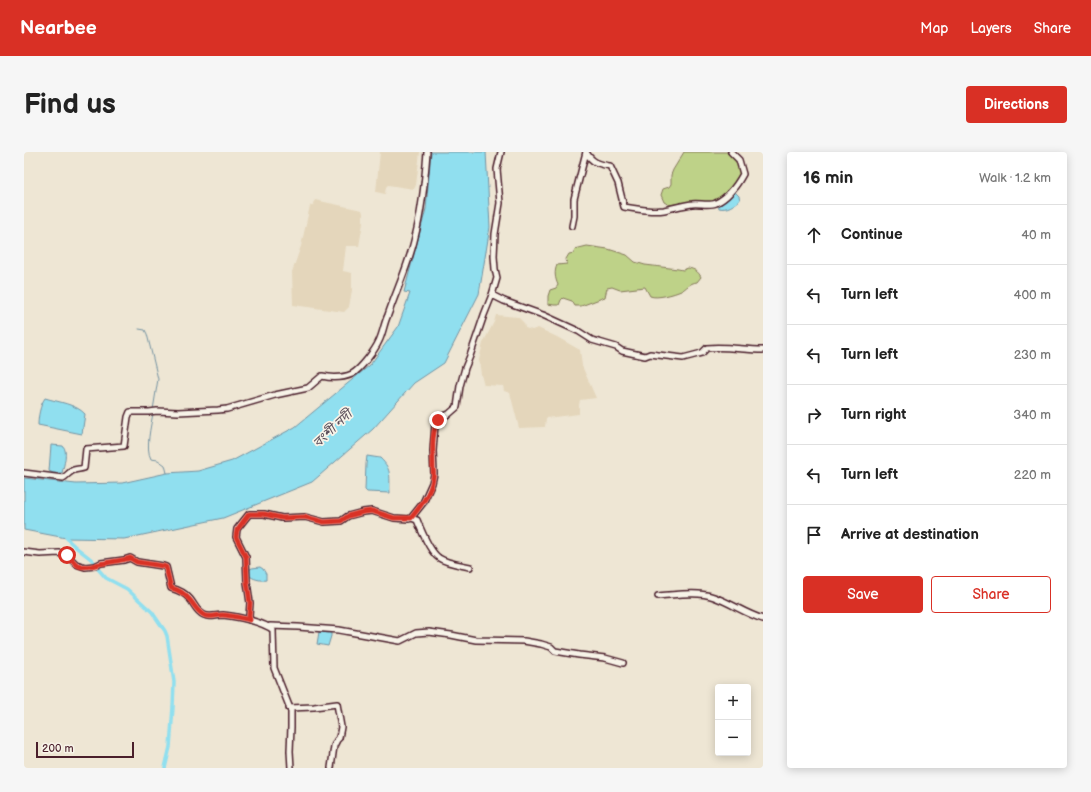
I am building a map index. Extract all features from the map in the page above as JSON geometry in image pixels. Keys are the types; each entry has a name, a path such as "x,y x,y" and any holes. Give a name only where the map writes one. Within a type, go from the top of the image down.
{"street":[{"path":"24,473 63,478 66,477 72,470 84,468 86,449 123,447 125,444 128,417 130,412 227,409 275,395 308,388 322,376 331,378 352,374 369,356 379,340 404,273 416,236 427,152"},
{"path":"411,518 423,503 432,484 434,474 433,444 435,424 441,417 449,414 457,407 460,386 465,368 497,278 494,256 495,234 500,203 497,170 501,152"},
{"path":"586,152 596,163 610,166 618,183 624,207 651,210 663,210 690,204 713,204 720,201 736,187 743,174 739,160 731,152"},
{"path":"572,226 574,216 574,199 586,152"},
{"path":"492,295 504,301 543,315 578,331 592,340 616,347 622,351 645,356 650,354 683,358 702,352 707,348 721,347 763,350"},
{"path":"250,620 246,557 236,537 237,530 249,514 264,514 282,518 305,517 324,522 341,521 348,516 372,511 394,518 411,518 417,520 425,539 438,558 470,567"},
{"path":"24,552 40,554 59,553 67,555 76,564 85,567 130,558 137,562 166,567 171,588 182,592 192,603 195,609 205,616 223,615 250,620 268,626 340,630 400,641 416,633 429,632 476,640 524,641 551,647 555,651 605,658 622,663"},
{"path":"658,596 697,594 713,596 754,616 763,618"},
{"path":"268,626 273,630 274,668 289,708 291,720 291,768"},
{"path":"289,708 337,704 341,727 339,738 334,746 331,768"}],"shaded area":[{"path":"380,152 420,152 416,185 414,189 388,185 386,187 385,194 376,192"},
{"path":"315,200 362,210 363,213 363,223 359,246 346,246 343,271 352,273 352,290 349,307 344,312 293,305 292,272 301,246 310,206 314,204"},
{"path":"496,315 518,317 524,323 525,328 532,330 538,328 580,350 582,366 596,398 580,400 579,414 546,418 545,427 519,428 510,393 504,391 503,386 484,385 481,375 479,360 483,343"}],"green space":[{"path":"684,152 729,152 737,162 742,174 732,190 714,202 689,202 669,205 664,202 661,195 663,189 669,187 671,184 671,175 673,170"},
{"path":"587,246 608,249 627,255 635,262 645,265 683,270 690,268 697,272 701,277 697,282 690,284 681,291 666,296 650,296 645,287 620,290 612,287 607,288 605,297 581,306 575,306 572,301 563,298 559,305 548,304 550,290 556,288 558,285 555,275 557,265 567,264 566,259 569,254 574,253 575,249"}],"water":[{"name":"বংশী নদী","path":"431,152 486,152 490,227 479,294 444,363 414,383 373,429 312,482 223,518 124,539 66,538 24,530 24,478 76,484 122,483 167,473 198,471 232,461 295,427 370,365 398,327 410,293 404,292 426,209"},
{"path":"735,192 739,196 740,200 728,208 719,208 718,204"},
{"path":"45,398 77,408 85,414 82,434 38,425 38,418"},
{"path":"51,445 63,446 64,448 65,458 62,473 53,473 49,471"},
{"path":"367,456 380,458 387,466 390,474 390,493 367,492 365,490"},
{"path":"260,567 266,574 266,580 252,578 249,575 249,570"},
{"path":"319,632 331,633 328,646 317,644"}],"waterway":[{"path":"139,329 145,330 147,334 158,379 153,410"},
{"path":"153,413 149,437 149,454 151,459 158,460 165,465 167,473"},
{"path":"64,534 71,543 95,563"},
{"path":"98,569 106,578 127,589 152,612 167,636 174,682 170,747 165,768"}],"route":[{"path":"67,555 76,564 85,567 130,558 137,562 166,567 171,588 182,592 192,603 195,609 205,616 223,615 250,620 246,557 236,537 237,530 249,514 264,514 282,518 305,517 324,522 341,521 347,516 372,511 394,518 409,519 423,503 432,484 434,474 433,451 435,424 438,420"}]}
